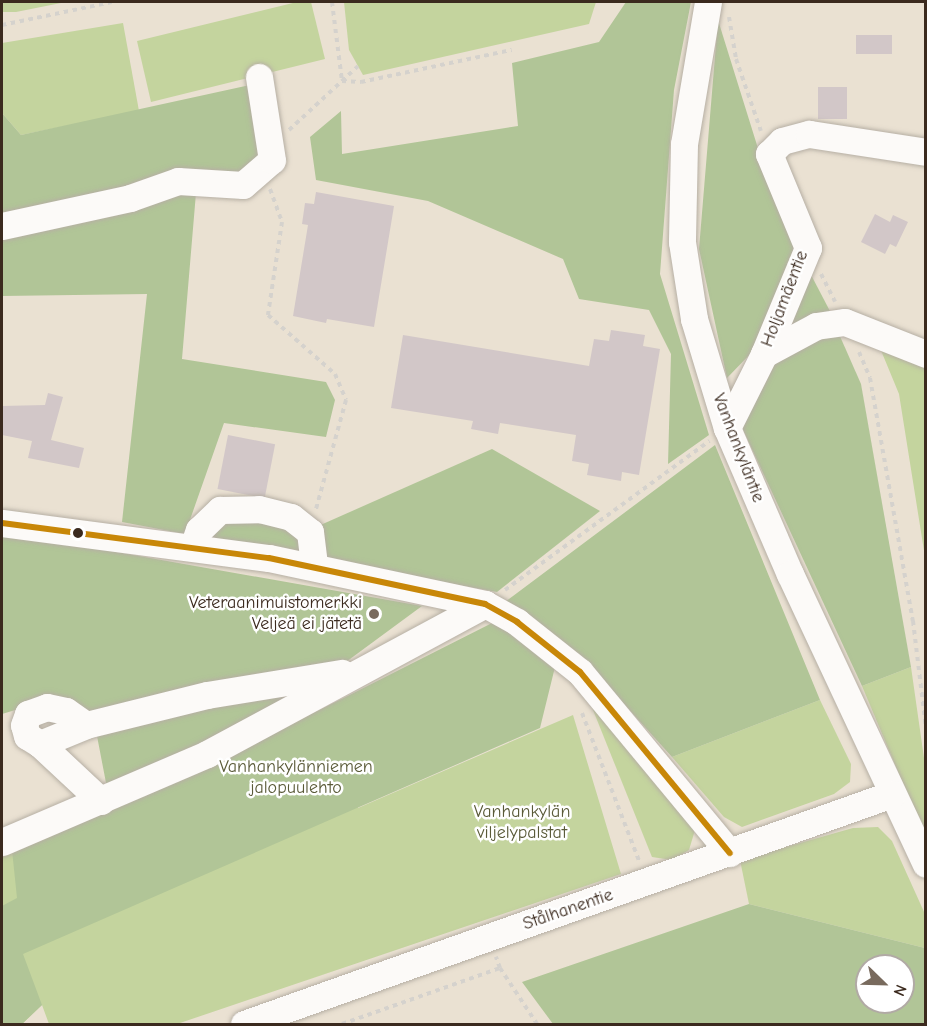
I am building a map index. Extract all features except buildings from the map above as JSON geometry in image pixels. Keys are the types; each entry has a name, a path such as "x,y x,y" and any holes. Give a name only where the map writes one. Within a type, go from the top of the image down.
{"street":[{"name":"Vanhankyläntie","path":"718,7 684,144 682,242 694,319 727,428 892,794 926,864"},
{"path":"2,226 130,198 178,181 243,185 267,158 260,77"},
{"path":"769,154 782,141 809,134 926,152"},
{"name":"Holjamäentie","path":"727,428 764,354 808,248 769,154"},
{"path":"764,354 816,326 845,322 926,354"},
{"path":"193,547 199,530 220,510 259,509 291,517 310,532 314,567"},
{"path":"2,523 193,547 314,567 485,604 517,622 580,672 730,853"},
{"path":"2,842 207,754 485,604"},
{"path":"101,801 40,744 86,725 279,681 362,670"},
{"name":"Stålhanentie","path":"244,1024 892,794"}],"path":[{"path":"2,25 112,2"},
{"path":"332,2 342,81"},
{"path":"718,7 769,154"},
{"path":"342,81 361,82 512,50"},
{"path":"310,532 346,400 335,374 268,315 282,222 267,158 358,66"},
{"path":"808,248 870,378 913,621 926,729"},
{"path":"485,604 727,428"},
{"path":"582,713 647,882"},
{"path":"489,938 500,968 537,1024"},
{"path":"342,1024 500,968"}],"green space":[{"path":"2,2 66,2 16,12 2,12"},
{"path":"297,2 311,2 325,59 151,102 137,41"},
{"path":"344,2 596,2 589,24 363,75 349,50"},
{"path":"626,2 691,2 674,90 660,274 709,435 668,464 671,354 649,310 579,299 563,259 428,201 316,180 310,137 341,111 342,154 518,126 512,63 599,42"},
{"path":"718,20 761,158 798,251 756,348 727,378 699,249"},
{"path":"123,23 139,111 21,135 2,113 2,43"},
{"path":"250,85 263,158 244,177 121,190 2,213 2,113 21,135"},
{"path":"181,193 196,193 182,359 326,382 335,400 326,437 224,423 185,534 122,522 147,294 2,296 2,239 131,210"},
{"path":"809,271 832,315 779,338"},
{"path":"839,334 861,384 911,667 862,686 738,419 769,362 819,337"},
{"path":"880,348 925,367 925,557 899,394"},
{"path":"715,445 820,700 672,757 587,663 505,602"},
{"path":"492,449 600,511 497,592 321,560 316,527"},
{"path":"224,518 290,525 308,557 205,540"},
{"path":"2,536 26,536 422,606 312,687 192,750 107,788 97,736 52,699 2,714"},
{"name":"Vanhankylänniemen jalopuulehto","path":"494,622 555,667 540,728 23,954 42,1005 22,1024 2,1024 2,906 17,898 12,850 179,781"},
{"path":"911,667 925,765 925,836 862,686"},
{"name":"Vanhankylän viljelypalstat","path":"342,699 358,808 573,715 621,874 177,1024 49,1024 42,1005 22,1024 2,1024 2,858 12,850 83,824"},
{"path":"589,700 695,830 689,850 672,860 652,857"},
{"path":"820,700 851,764 850,782 834,794 742,827 724,817 672,757"},
{"path":"878,827 892,841 925,914 925,948 749,904 740,860 853,828"},
{"path":"749,904 925,948 925,1024 553,1024 522,982"}],"transit line":[{"path":"2,523 269,558 485,604 517,622 580,672 730,853"}],"place":[{"name":"Veteraanimuistomerkki Veljeä ei jätetä","path":"374,614"}]}
